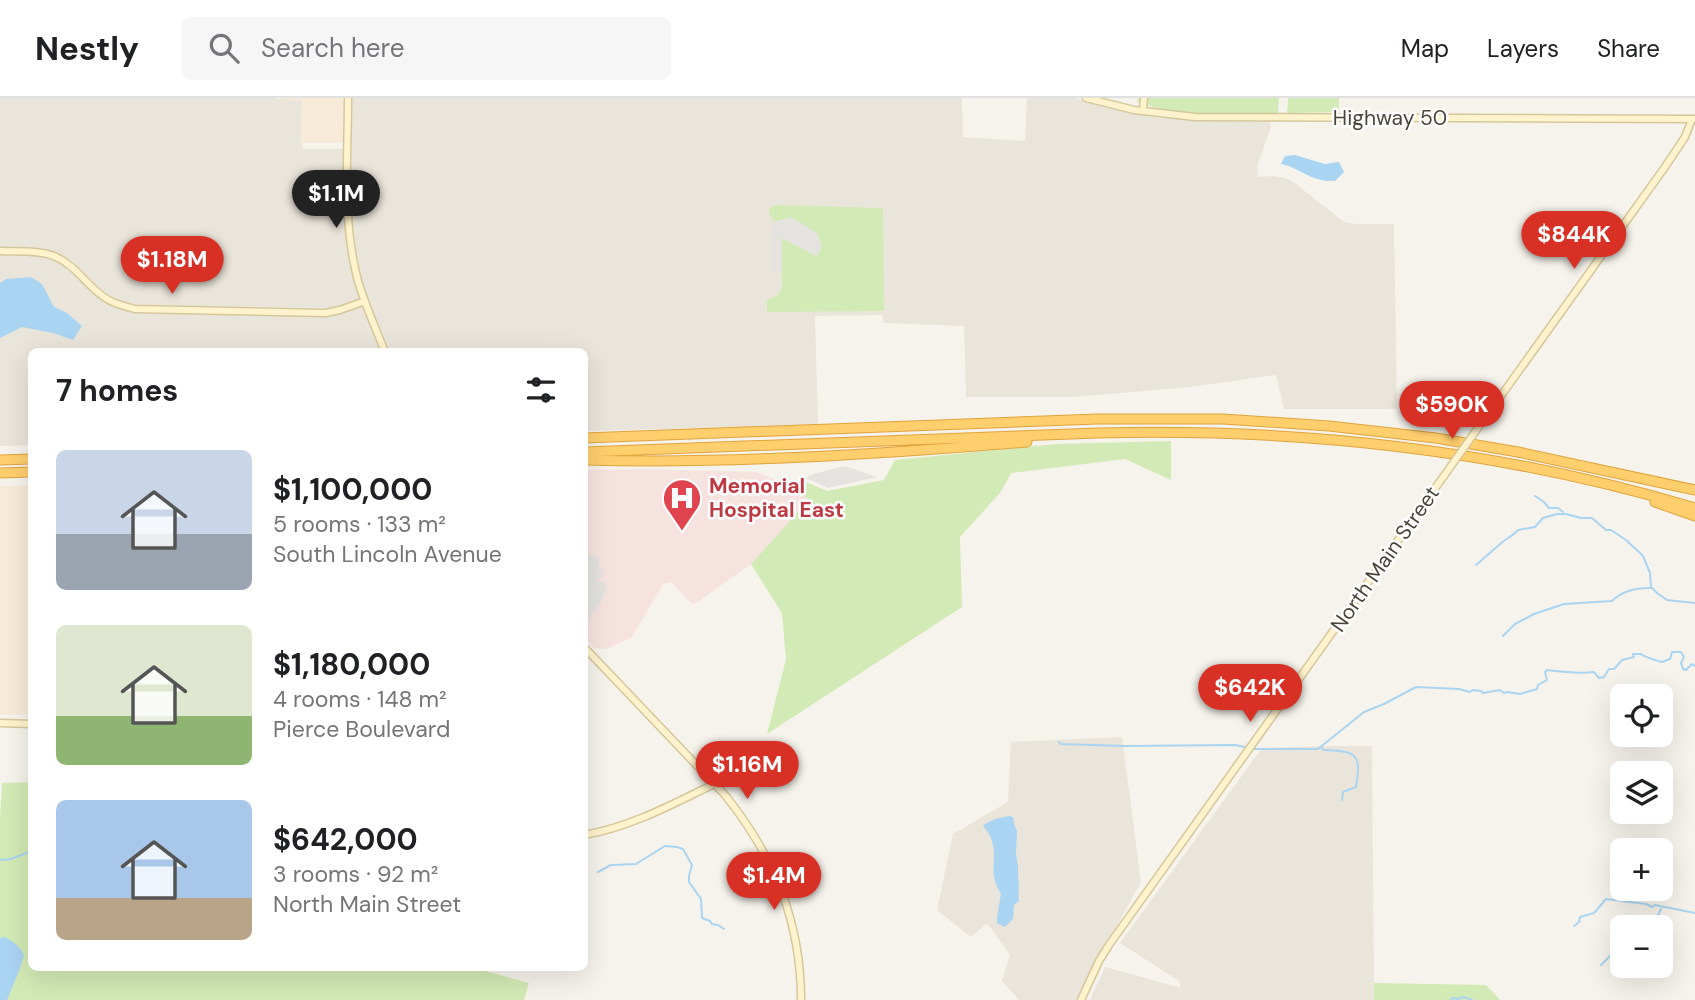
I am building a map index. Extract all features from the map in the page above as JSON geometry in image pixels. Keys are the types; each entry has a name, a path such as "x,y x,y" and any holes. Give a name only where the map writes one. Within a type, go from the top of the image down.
{"highway":[{"path":"588,438 1108,419 1232,419 1436,438 1518,452 1695,492"},
{"path":"588,460 812,458 1060,439 1147,436 1171,432"},
{"path":"588,452 1060,435 1231,433 1407,448 1527,467 1695,508"},
{"path":"0,460 28,459"},
{"path":"0,473 28,472"},
{"path":"1621,488 1695,516"}],"main road":[{"path":"348,98 348,215 353,257 358,281 383,348"},
{"name":"Highway 50","path":"1086,98 1143,111 1214,118 1693,119"},
{"path":"1143,111 1144,98"},
{"name":"North Main Street","path":"1081,1000 1099,961 1119,930 1665,167 1693,119"},
{"path":"0,251 35,252 56,257 78,271 105,298 135,309 326,313 365,301"},
{"path":"588,651 715,784 745,820 780,886 793,924 798,948 801,1000"},
{"path":"0,723 28,724"},
{"path":"588,834 644,817 715,784"}],"shaded area":[{"path":"0,98 302,99 301,143 304,149 342,149 345,152 347,247 359,299 327,308 139,305 118,300 110,295 72,261 53,251 0,247"},
{"path":"281,98 345,98 344,143 301,143 302,100"},
{"path":"352,98 962,98 963,137 1025,141 1027,98 1075,98 1151,117 1207,121 1270,121 1271,127 1257,168 1258,177 1273,176 1292,181 1344,222 1394,224 1397,409 1284,409 1276,375 1190,387 1074,397 966,397 964,326 884,323 882,315 815,316 818,425 588,431 588,348 388,348 364,290 355,254 351,197"},
{"path":"791,217 817,233 822,246 817,256 782,238 782,272 772,272 771,234 774,234 774,222"},
{"path":"0,254 54,258 69,267 107,302 142,312 331,315 363,306 379,348 28,348 28,445 0,446"},
{"path":"845,466 877,477 828,488 806,478 813,474"},
{"name":"Memorial Hospital East","path":"588,470 755,472 787,483 810,500 751,564 693,605 671,582 663,584 632,637 606,649 594,648 588,641"},
{"path":"0,486 28,486 28,714 0,715"},
{"path":"588,554 600,558 598,568 605,571 596,582 599,580 607,587 588,620"},
{"path":"1122,737 1141,882 1076,1000 1019,1000 1002,981 1010,955 987,923 971,937 937,910 953,834 1008,802 1011,742"},
{"path":"1372,746 1374,1000 1090,1000 1105,967 1181,988 1179,981 1120,943 1262,748"}],"green space":[{"path":"1138,98 1279,98 1278,115 1185,114 1137,102"},
{"path":"1288,98 1339,98 1339,112 1287,113"},
{"path":"775,205 883,208 884,311 767,312 767,300 777,296 782,288 781,237 816,256 791,218 774,222 769,212"},
{"path":"1171,441 1171,480 1125,459 1011,473 1000,493 960,537 962,607 767,734 786,659 782,613 751,564 809,500 787,483 801,480 827,491 884,480 895,460 1056,444"},
{"path":"28,782 28,971 486,971 529,983 524,1000 0,1000 2,783"},
{"path":"1374,983 1486,985 1500,1000 1374,1000"}],"water":[{"path":"1295,155 1325,164 1339,162 1344,172 1335,181 1326,181 1281,164 1285,156"},
{"path":"31,277 42,284 54,307 67,313 82,326 73,340 22,327 0,338 0,283 6,279"},
{"path":"1013,817 1017,831 1019,901 1014,905 1013,919 1005,927 997,923 1001,894 995,879 992,841 983,825"},
{"path":"4,937 16,944 24,955 7,1000 0,1000 0,938"}],"waterway":[{"path":"1535,496 1549,508 1558,508 1563,512"},
{"path":"1476,565 1518,530 1535,527 1543,518 1557,514 1592,518 1606,530 1611,530 1626,540 1643,556 1650,573 1651,587 1657,593 1667,600 1695,603"},
{"path":"1503,636 1515,624 1534,614 1564,604 1612,601 1630,591 1650,588"},
{"path":"1254,749 1318,749 1364,712 1416,687 1483,693 1500,690 1504,693 1520,694 1537,689 1538,685 1547,680 1547,670 1594,672 1599,678 1604,677 1609,669 1614,669 1622,660 1634,657 1633,654 1641,654 1662,662 1670,659 1672,652 1681,652 1684,657 1681,663 1683,669 1686,670 1692,664 1695,666"},
{"path":"1059,742 1125,746 1245,747"},
{"path":"1322,748 1350,753 1357,761 1356,787 1343,792 1342,800"},
{"path":"598,872 611,865 636,864 665,846 683,849 692,865 689,882 701,899 702,918 724,929"},
{"path":"0,860 28,853"},
{"path":"1574,926 1580,917 1594,913 1606,899 1695,913"},
{"path":"1658,915 1661,909"},
{"path":"1601,965 1610,956"},
{"path":"1451,1000 1464,997 1472,1000"}],"place":[{"name":"Memorial Hospital East","path":"682,532"}]}
